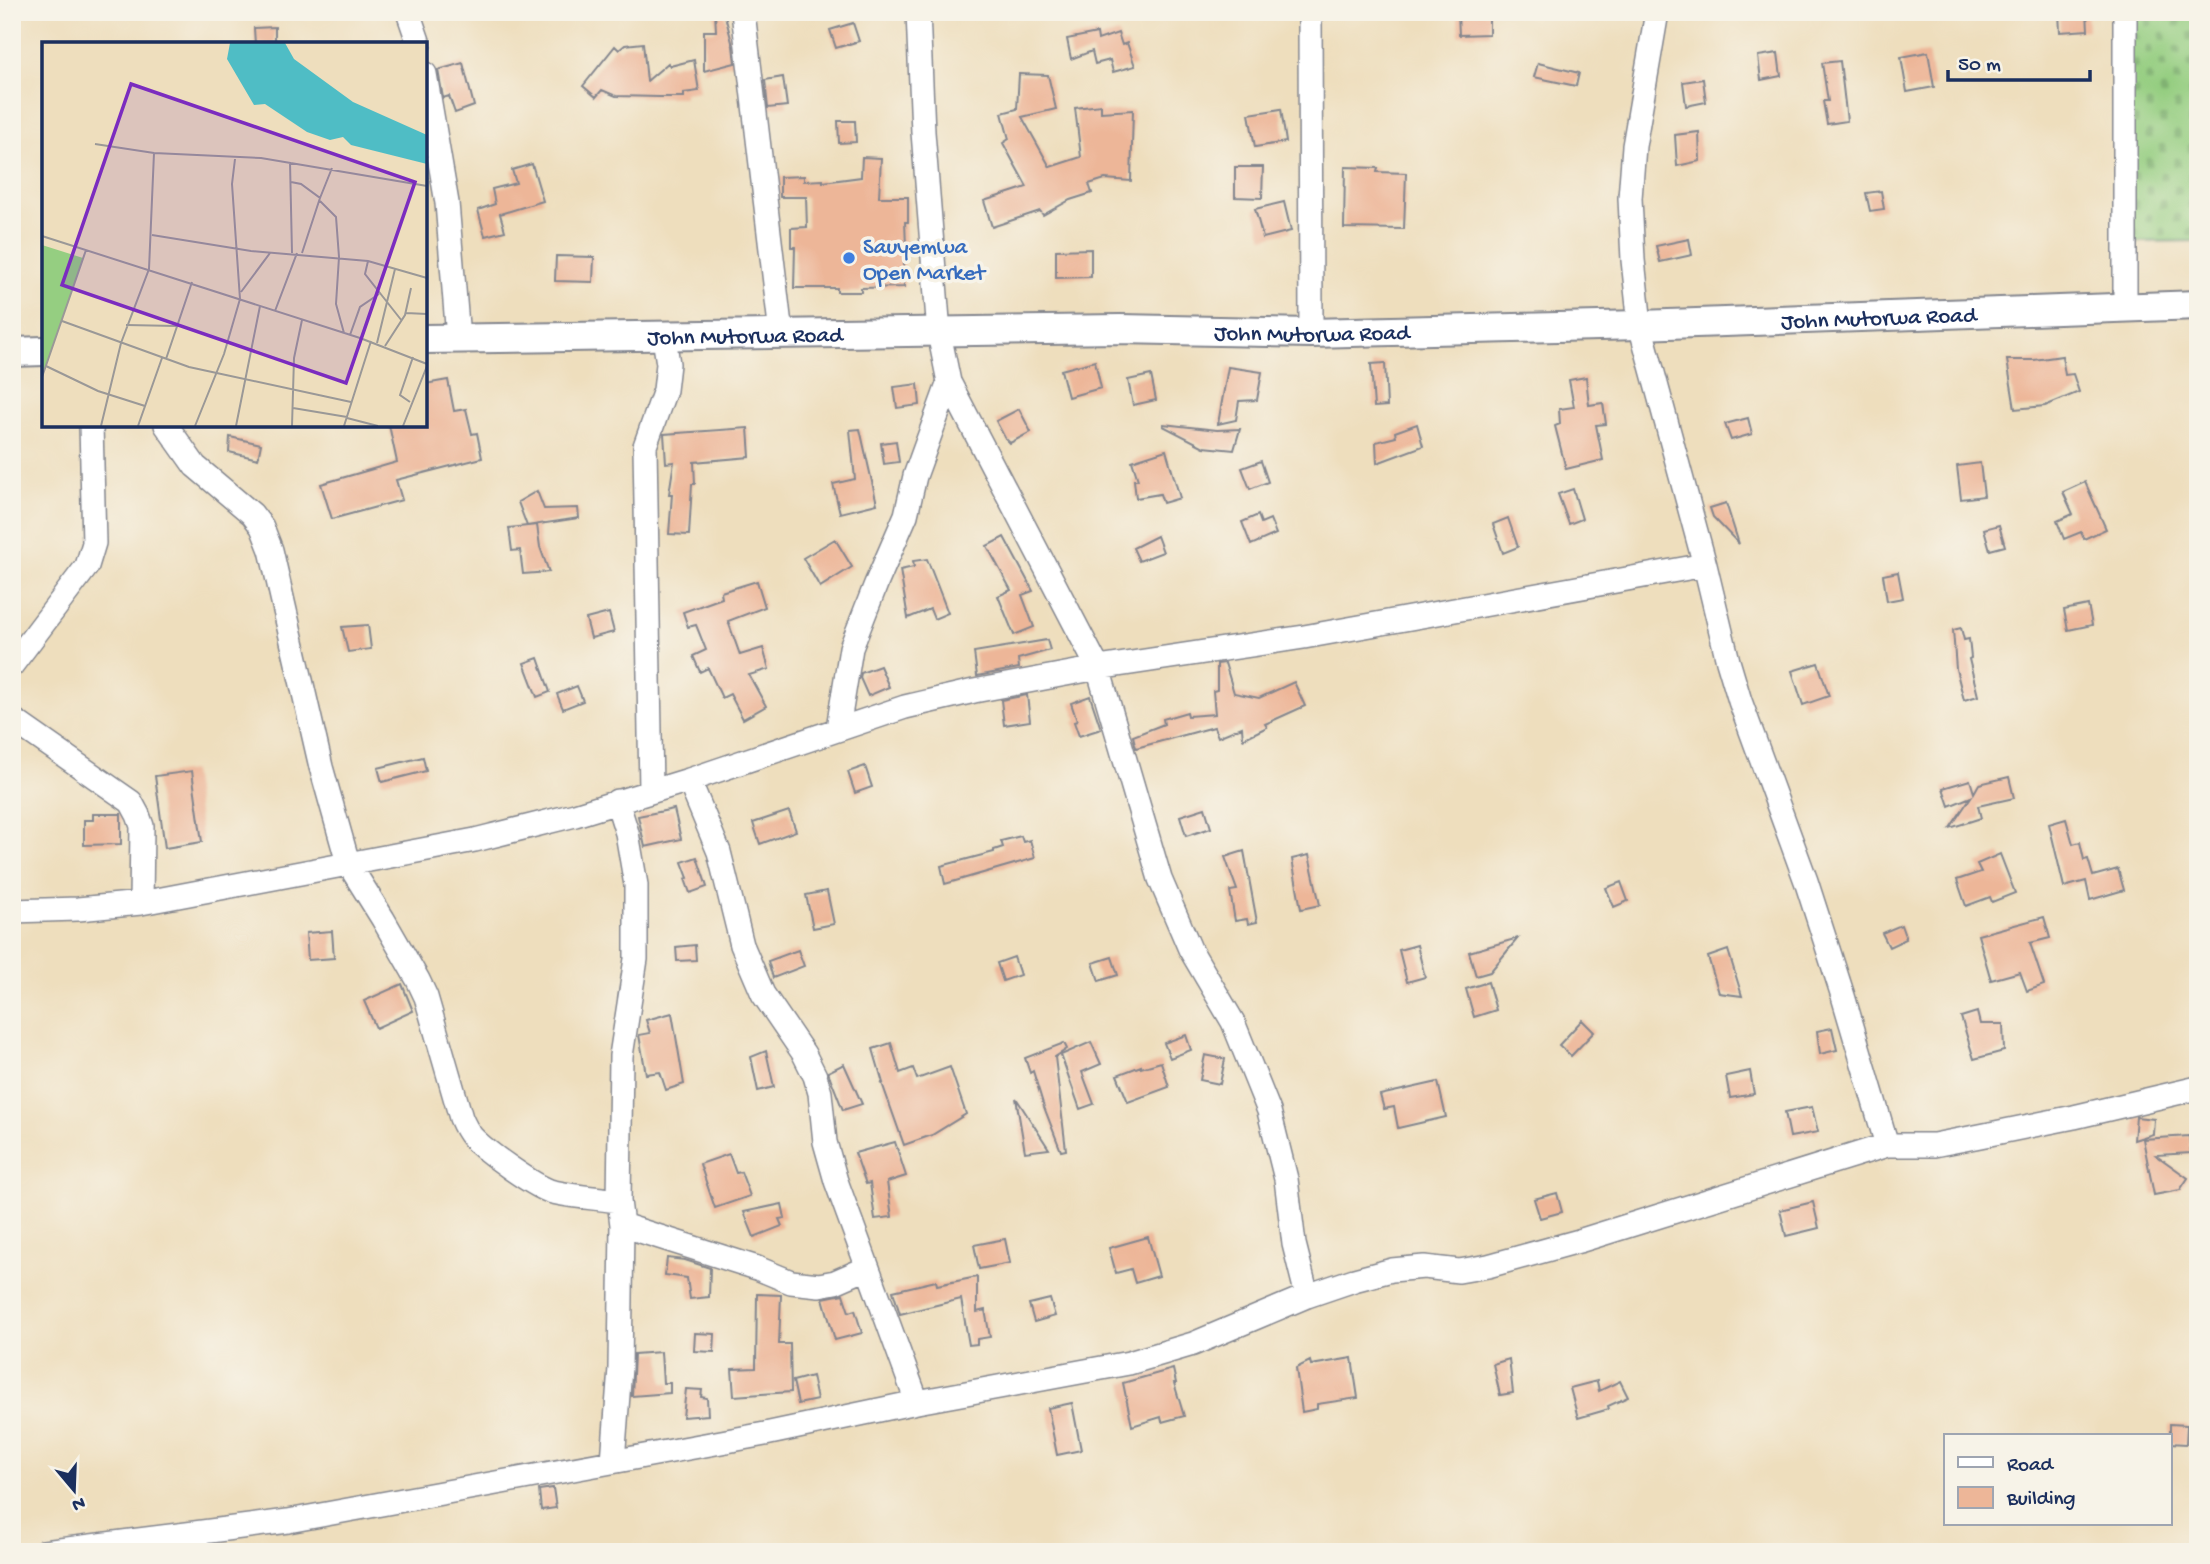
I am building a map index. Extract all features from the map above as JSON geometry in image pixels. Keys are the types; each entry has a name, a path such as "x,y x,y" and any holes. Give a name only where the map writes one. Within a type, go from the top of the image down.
{"street":[{"path":"408,12 418,42"},
{"path":"743,12 781,334"},
{"path":"918,12 923,132 939,333 949,382 1098,668 1160,879 1190,949 1233,1022 1269,1111 1286,1179 1294,1244 1307,1296"},
{"path":"1310,12 1311,333"},
{"path":"1657,12 1634,146 1630,198 1640,325 1728,661 1806,881 1886,1145"},
{"path":"2125,12 2125,307"},
{"path":"427,86 447,203 458,338"},
{"name":"John Mutorwa Road","path":"427,339 1120,329 1311,333 1640,325 2198,305"},
{"path":"651,790 645,446 665,390 668,364 664,337"},
{"path":"12,352 42,351"},
{"path":"838,729 851,648 906,515 915,476 949,382"},
{"path":"12,665 87,566 94,544 90,427"},
{"path":"167,427 195,466 252,514 262,527 271,550 321,767 348,863 426,997 461,1118 473,1139 533,1183 551,1192 619,1201"},
{"path":"12,911 141,903 475,840 575,815 689,780 905,707 974,691 1098,668 1304,637 1705,565"},
{"path":"12,719 131,802 142,826 141,903"},
{"path":"689,780 719,852 742,946 763,994 804,1054 815,1076 820,1093 825,1142 836,1181 917,1402"},
{"path":"613,1461 620,1368 621,1056 636,959 636,885 627,834 617,801"},
{"path":"44,1552 288,1521 765,1434 917,1402 1129,1363 1193,1344 1307,1296 1392,1270 1424,1267 1459,1271 1488,1266 1579,1241 1886,1145 1934,1145 2074,1117 2198,1087"},
{"path":"622,1225 757,1268 790,1282 819,1285 835,1282 867,1268"}],"green space":[{"path":"2125,12 2198,12 2198,241 2126,242"}],"building":[{"path":"715,12 724,12 735,63 704,71 704,31 716,31"},
{"path":"1489,12 1489,34 1459,35 1458,13"},
{"path":"2059,12 2087,12 2088,30 2060,32"},
{"path":"853,23 859,41 836,48 830,30"},
{"path":"275,27 275,42 255,42 254,28"},
{"path":"1097,33 1098,40 1118,33 1122,45 1127,43 1135,66 1113,72 1110,60 1095,64 1092,51 1071,59 1067,39"},
{"path":"643,43 647,81 668,63 670,66 694,60 699,91 684,93 684,97 659,97 616,96 602,90 596,97 583,86 615,46 619,50 625,45"},
{"path":"1928,52 1934,87 1907,92 1901,57"},
{"path":"1778,53 1781,76 1761,80 1758,56"},
{"path":"1840,61 1847,121 1827,124 1823,101 1828,101 1822,63"},
{"path":"463,63 474,106 455,113 449,96 443,98 438,70"},
{"path":"1538,63 1579,73 1576,86 1534,77"},
{"path":"1019,74 1048,75 1056,109 1022,117 1050,167 1081,157 1075,108 1101,105 1101,112 1133,110 1131,181 1105,179 1089,184 1092,193 1070,200 1043,215 1040,211 992,227 984,201 1027,187 1003,143 1009,139 1002,113 1017,109"},
{"path":"783,77 787,106 768,108 765,80"},
{"path":"1703,79 1706,102 1686,106 1683,82"},
{"path":"1281,109 1286,142 1255,147 1249,114"},
{"path":"838,121 855,121 856,142 839,143"},
{"path":"1699,132 1700,161 1677,166 1675,135"},
{"name":"Sauyemwa Open Market","path":"862,157 881,158 879,197 908,197 904,287 861,288 861,292 837,292 837,288 794,288 795,247 791,247 791,228 807,227 806,197 780,197 780,177 804,176 804,181 823,182 861,177"},
{"path":"532,164 543,201 500,214 505,231 485,236 478,210 495,204 492,189 516,183 512,170"},
{"path":"1235,167 1263,167 1262,198 1235,197"},
{"path":"1345,167 1378,168 1377,172 1406,173 1404,229 1344,228"},
{"path":"1881,191 1884,209 1870,211 1866,193"},
{"path":"1284,202 1291,231 1263,238 1255,209"},
{"path":"1689,239 1692,255 1660,262 1656,246"},
{"path":"1091,249 1091,277 1056,278 1056,250"},
{"path":"556,256 594,257 593,282 555,281"},
{"path":"2062,356 2065,375 2073,374 2079,392 2045,406 2015,409 2007,360"},
{"path":"1095,361 1101,388 1068,397 1061,370"},
{"path":"1385,363 1387,406 1374,407 1371,364"},
{"path":"1228,367 1262,372 1257,400 1239,401 1236,420 1218,424"},
{"path":"1151,375 1156,400 1133,405 1128,380"},
{"path":"1586,377 1589,405 1603,403 1606,424 1596,425 1603,460 1566,469 1555,426 1560,424 1559,409 1574,407 1569,380"},
{"path":"448,380 454,411 466,409 472,434 477,433 482,458 396,480 402,500 332,519 321,484 397,462 389,427 427,427 427,384"},
{"path":"918,384 920,405 897,408 894,387"},
{"path":"1019,409 1031,432 1010,443 996,421"},
{"path":"1748,418 1752,434 1731,440 1725,424"},
{"path":"1163,424 1217,430 1240,429 1234,450 1204,447"},
{"path":"1417,424 1423,446 1377,463 1376,442 1396,437 1395,432"},
{"path":"748,428 750,457 694,462 695,484 692,484 689,535 669,534 672,494 669,494 674,462 666,463 664,434"},
{"path":"860,429 877,504 840,513 833,484 855,479 850,430"},
{"path":"230,437 261,444 258,459 229,452"},
{"path":"896,441 899,462 884,464 881,443"},
{"path":"1166,450 1180,498 1163,503 1160,494 1136,498 1134,480 1138,480 1132,461"},
{"path":"1261,461 1268,482 1250,489 1242,468"},
{"path":"1980,463 1984,496 1961,499 1957,466"},
{"path":"2085,482 2106,529 2084,539 2081,532 2064,539 2057,521 2073,514 2063,492"},
{"path":"1573,489 1582,519 1569,524 1558,494"},
{"path":"537,491 544,509 578,508 579,518 527,526 518,502"},
{"path":"1726,503 1739,544 1713,517 1710,508"},
{"path":"1258,515 1261,523 1270,519 1276,534 1251,545 1242,522"},
{"path":"1508,518 1518,547 1503,553 1493,524"},
{"path":"537,525 540,547 549,572 523,574 520,550 512,551 509,528"},
{"path":"1999,525 2005,546 1990,550 1984,529"},
{"path":"1157,536 1163,552 1139,561 1133,548"},
{"path":"1004,537 1033,591 1022,595 1034,627 1014,635 998,596 1011,590 987,546"},
{"path":"835,539 852,567 820,587 803,558"},
{"path":"927,559 948,613 934,619 930,609 908,618 900,570 914,567 913,561"},
{"path":"1898,572 1903,598 1887,601 1883,575"},
{"path":"757,581 765,607 728,621 740,655 763,648 769,669 749,675 766,706 743,719 730,694 722,698 708,668 700,672 693,656 706,650 696,625 688,627 683,612 722,598 721,592"},
{"path":"2088,605 2092,625 2068,630 2064,610"},
{"path":"609,613 614,632 591,638 586,619"},
{"path":"368,625 371,649 348,652 342,627"},
{"path":"1961,628 1964,640 1969,639 1969,659 1978,696 1964,700 1956,669 1953,630"},
{"path":"1047,640 1050,650 1018,659 1019,668 977,676 974,652"},
{"path":"538,658 550,692 537,697 524,663"},
{"path":"1225,663 1234,693 1259,698 1294,682 1305,706 1265,724 1267,727 1243,739 1242,727 1218,737 1214,727 1136,748 1133,736 1164,724 1163,719 1187,712 1188,716 1215,714 1213,691 1217,690 1217,664"},
{"path":"1818,663 1829,696 1803,705 1792,671"},
{"path":"880,666 889,687 868,696 860,678 861,673"},
{"path":"577,686 583,701 563,709 557,694"},
{"path":"1027,695 1030,721 1004,725 1001,700"},
{"path":"1090,696 1101,729 1079,736 1071,703"},
{"path":"423,757 426,771 382,782 378,768"},
{"path":"865,766 872,787 855,793 848,772"},
{"path":"192,771 202,842 165,848 155,776"},
{"path":"2009,777 2014,798 1978,806 1981,818 1950,828 1971,797 1949,806 1943,788 1970,780 1974,793 1979,784"},
{"path":"1205,808 1211,828 1186,836 1180,816"},
{"path":"674,809 681,839 645,847 638,816"},
{"path":"789,811 796,831 760,844 753,823"},
{"path":"93,814 121,814 121,844 84,845 84,820 93,820"},
{"path":"2066,819 2073,844 2080,842 2084,860 2088,859 2093,876 2118,869 2124,890 2090,900 2086,881 2064,887 2049,824"},
{"path":"1021,836 1023,842 1030,840 1035,858 945,884 941,866 994,852 1003,847 1001,841"},
{"path":"1244,851 1257,922 1248,924 1247,919 1235,921 1230,891 1237,890 1225,857"},
{"path":"2000,854 2015,893 1992,902 1990,897 1966,906 1957,880 1981,872 1977,864"},
{"path":"1309,855 1320,905 1301,909 1292,859"},
{"path":"697,857 707,887 690,893 682,862"},
{"path":"1621,882 1628,901 1614,907 1606,888"},
{"path":"827,891 834,924 813,928 806,895"},
{"path":"2044,917 2050,938 2030,943 2044,985 2027,991 2020,972 1991,980 1978,935"},
{"path":"1901,925 1906,939 1889,947 1882,933"},
{"path":"332,931 334,958 308,960 306,933"},
{"path":"1518,938 1490,972 1476,976 1469,952"},
{"path":"695,945 696,960 677,961 676,947"},
{"path":"1417,945 1425,977 1407,982 1399,950"},
{"path":"798,950 804,966 773,978 768,961"},
{"path":"1728,950 1742,996 1719,993 1708,957"},
{"path":"1014,957 1020,975 1003,981 997,963"},
{"path":"1112,957 1118,975 1099,981 1093,963"},
{"path":"1488,982 1496,1010 1474,1017 1466,989"},
{"path":"402,984 413,1011 376,1028 364,1001"},
{"path":"1977,1012 1980,1024 2003,1024 2004,1051 1974,1059 1961,1017"},
{"path":"672,1013 684,1084 666,1090 660,1072 646,1074 639,1035 650,1033 646,1020"},
{"path":"1582,1020 1594,1032 1571,1056 1559,1045"},
{"path":"1832,1028 1837,1050 1820,1054 1817,1031"},
{"path":"1186,1035 1191,1050 1170,1058 1164,1043"},
{"path":"1091,1042 1101,1064 1082,1072 1094,1104 1080,1109 1061,1055"},
{"path":"891,1043 900,1073 913,1068 917,1079 950,1067 966,1114 932,1135 904,1145 873,1049"},
{"path":"1064,1043 1067,1049 1055,1057 1066,1150 1061,1151 1033,1071 1030,1073 1025,1058"},
{"path":"766,1051 774,1087 758,1091 751,1057"},
{"path":"1205,1055 1225,1059 1220,1084 1200,1080"},
{"path":"1161,1062 1169,1087 1128,1102 1117,1075"},
{"path":"844,1064 862,1104 843,1110 828,1072"},
{"path":"1750,1071 1754,1094 1730,1098 1726,1076"},
{"path":"1438,1082 1446,1117 1398,1128 1394,1107 1384,1109 1380,1095"},
{"path":"1016,1098 1049,1149 1025,1152"},
{"path":"1812,1107 1818,1132 1790,1137 1785,1112"},
{"path":"2136,1117 2154,1119 2153,1134 2134,1140"},
{"path":"2189,1136 2191,1153 2156,1155 2188,1178 2180,1190 2154,1195 2143,1139"},
{"path":"895,1142 906,1176 887,1182 892,1217 875,1219 870,1183 866,1184 855,1153"},
{"path":"729,1154 736,1173 741,1172 750,1196 715,1208 700,1164"},
{"path":"1557,1193 1562,1212 1540,1218 1534,1199"},
{"path":"1813,1202 1819,1228 1786,1236 1780,1210"},
{"path":"782,1204 785,1218 779,1219 782,1226 754,1237 744,1212"},
{"path":"1148,1237 1159,1276 1135,1283 1131,1269 1116,1273 1109,1248"},
{"path":"1005,1239 1010,1263 979,1269 974,1245"},
{"path":"667,1258 685,1260 710,1268 709,1297 690,1299 687,1278 665,1275"},
{"path":"977,1277 977,1312 985,1310 990,1337 977,1339 977,1344 969,1345 961,1299 900,1314 893,1291 936,1281 937,1285"},
{"path":"757,1294 781,1295 779,1344 790,1344 791,1392 734,1396 732,1369 756,1368"},
{"path":"843,1294 849,1312 855,1310 862,1333 835,1340 823,1298"},
{"path":"1050,1299 1055,1316 1034,1322 1029,1304"},
{"path":"695,1333 715,1334 714,1352 694,1351"},
{"path":"661,1352 663,1383 670,1383 670,1393 632,1396 634,1354"},
{"path":"1352,1358 1358,1398 1317,1404 1317,1409 1302,1412 1296,1368 1310,1361 1311,1365"},
{"path":"1509,1359 1513,1393 1500,1395 1493,1364"},
{"path":"1173,1369 1174,1383 1184,1416 1162,1422 1161,1417 1132,1426 1123,1383"},
{"path":"812,1376 817,1400 798,1404 793,1381"},
{"path":"1597,1381 1599,1391 1620,1381 1628,1397 1608,1406 1609,1409 1578,1418 1570,1388"},
{"path":"686,1389 702,1390 701,1397 707,1398 708,1415 683,1417"},
{"path":"1072,1403 1081,1450 1057,1455 1048,1408"},
{"path":"2170,1424 2187,1425 2186,1444 2172,1443"},
{"path":"553,1488 556,1508 541,1510 539,1490"}],"place":[{"name":"Sauyemwa Open Market","path":"849,258"}]}
